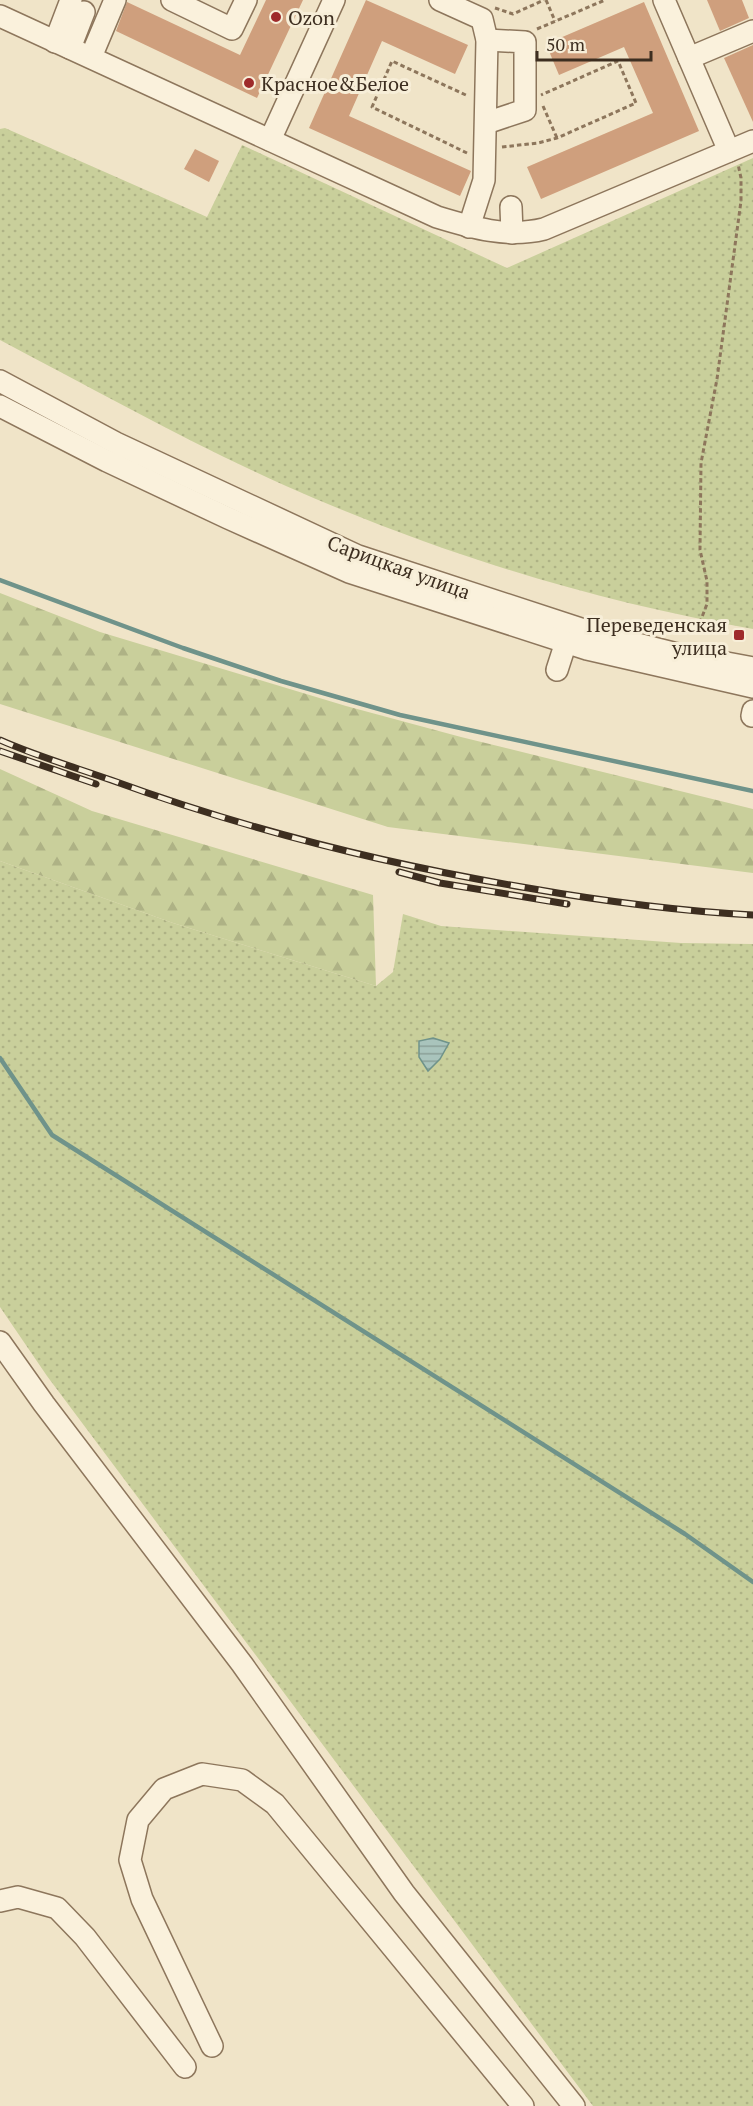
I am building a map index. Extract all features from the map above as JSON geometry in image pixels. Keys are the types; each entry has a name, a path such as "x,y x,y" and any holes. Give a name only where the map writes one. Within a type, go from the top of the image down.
{"street":[{"path":"91,57 115,0"},
{"path":"172,0 232,29 246,0"},
{"path":"270,140 334,0"},
{"path":"440,0 482,19 487,40 484,180 469,227"},
{"path":"664,0 729,151"},
{"path":"62,45 78,6"},
{"path":"0,16 437,217 469,227 505,233 528,233 544,229 753,141"},
{"path":"689,58 753,31"},
{"path":"486,114 525,110 525,42 487,40"},
{"path":"504,207 505,233"},
{"name":"Сарицкая улица","path":"0,381 116,443 358,556 593,633 674,653 753,668"},
{"name":"Сарицкая улица","path":"0,406 122,469 349,572 566,642 753,687"},
{"path":"557,670 566,642"},
{"path":"0,1342 44,1404 242,1664 404,1893 574,2106"},
{"path":"212,2046 142,1899 130,1860 138,1820 164,1789 202,1774 242,1780 275,1804 523,2106"},
{"path":"0,1901 18,1897 57,1908 85,1937 185,2067"}],"path":[{"path":"482,19 487,6 513,14 545,0 555,21"},
{"path":"525,42 527,33 605,0"},
{"path":"486,114 392,61 372,107 485,155 557,138 636,104 618,61 539,96 557,138"},
{"path":"697,630 707,604 707,580 700,550 701,463 717,379 741,201 739,165 729,151"}],"green space":[{"path":"5,128 207,217 242,145 507,268 753,158 753,629 693,618 574,589 515,572 399,532 286,486 213,452 0,340 0,129"},
{"path":"0,593 100,632 346,706 461,737 753,809 753,873 388,827 0,704"},
{"path":"0,769 92,811 373,895 376,986 173,923 0,861"},
{"path":"0,861 173,923 376,986 393,972 403,914 441,926 681,943 753,944 753,2106 593,2106 47,1376 0,1307"}],"water":[{"path":"433,1038 449,1043 440,1059 428,1071 419,1057 419,1041"}],"building":[{"path":"266,0 303,0 257,98 116,31 127,2 240,55"},
{"path":"366,0 468,45 455,74 382,41 349,116 471,171 460,196 309,128"},
{"path":"707,0 742,0 749,18 720,31"},
{"path":"644,2 699,131 541,199 527,167 653,113 624,47 559,75 546,44"},
{"path":"753,45 753,122 724,58"},
{"path":"195,149 219,161 209,182 184,169"}],"waterway":[{"path":"0,580 183,648 281,681 400,715 753,791"},
{"path":"0,1058 52,1135 685,1534 753,1582"}],"railway":[{"path":"0,740 162,798 317,844 474,879 584,897 668,908 753,915"},
{"path":"0,751 96,784"},
{"path":"399,872 440,883 567,904"}],"place":[{"name":"Ozon","path":"276,17"},
{"name":"Красное&Белое","path":"249,83"},
{"name":"Переведенская улица","path":"739,635"}]}
